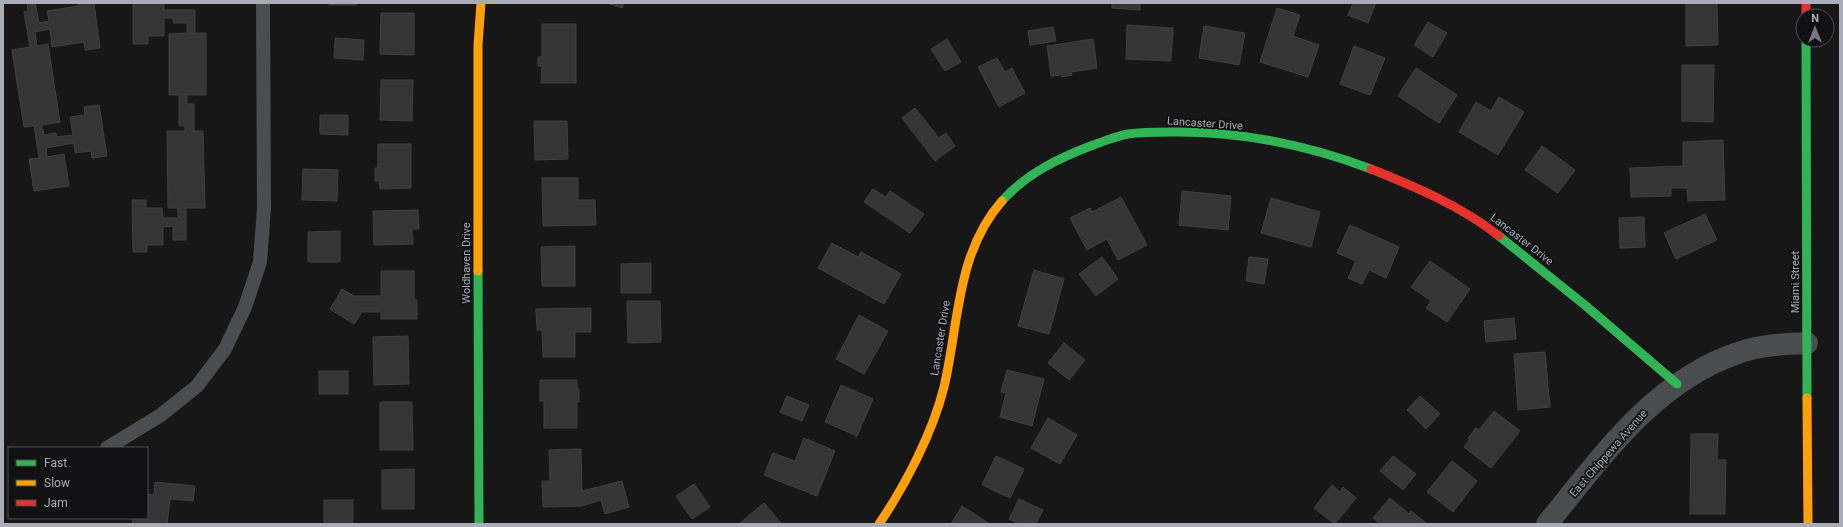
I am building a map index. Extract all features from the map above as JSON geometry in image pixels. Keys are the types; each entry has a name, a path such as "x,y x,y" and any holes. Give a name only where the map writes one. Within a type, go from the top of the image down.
{"street":[{"name":"Woldhaven Drive","path":"480,524 478,45 481,3"},
{"name":"Miami Street","path":"1806,48 1808,524"},
{"name":"Lancaster Drive","path":"879,524 921,452 934,421 944,387 960,287 971,250 989,219 1008,195 1034,171 1065,155 1124,134 1176,130 1223,134 1281,144 1341,159 1394,178 1438,199 1481,223 1587,305 1677,384"},
{"name":"East Chippewa Avenue","path":"1547,524 1641,413 1677,384 1700,369 1739,352 1778,344 1807,342"}],"lane":[{"path":"109,447 161,415 197,386 225,349 245,307 260,262 264,208 263,3"}],"building":[{"path":"27,3 35,3 39,23 49,21 47,11 78,6 78,3 94,3 100,48 85,50 84,42 52,47 50,29 35,32 37,46 48,44 60,122 42,125 44,135 56,133 57,137 73,135 70,117 85,115 84,107 99,105 107,156 92,158 91,151 75,153 74,143 46,148 47,157 64,154 69,186 34,191 29,159 39,158 34,126 24,127 12,50 30,47 24,12 28,11"},
{"path":"133,3 164,3 164,10 195,10 195,33 206,33 206,95 187,95 187,104 194,104 194,131 203,131 205,208 186,208 186,240 173,240 173,226 163,227 163,245 147,245 147,252 133,252 132,200 146,200 146,208 162,208 163,218 178,218 178,208 168,208 167,131 185,131 185,126 179,126 179,95 169,95 169,34 187,33 187,23 173,23 173,18 164,18 164,36 148,36 148,44 133,44"},
{"path":"329,3 356,3 356,5 329,5"},
{"path":"607,3 624,3 622,8"},
{"path":"1112,3 1140,3 1140,10 1112,8"},
{"path":"1353,3 1376,3 1368,23 1348,15"},
{"path":"1686,3 1717,3 1718,45 1686,46"},
{"path":"1277,8 1300,15 1293,36 1319,45 1308,77 1260,62"},
{"path":"381,13 414,13 414,55 380,54"},
{"path":"1428,22 1447,33 1433,57 1414,45"},
{"path":"542,24 576,24 576,83 541,83 542,66 538,66 538,57 542,57"},
{"path":"1127,25 1173,28 1171,61 1126,59"},
{"path":"1204,26 1245,33 1239,65 1199,58"},
{"path":"1053,27 1056,41 1030,45 1028,31"},
{"path":"335,38 364,40 363,60 334,58"},
{"path":"947,39 961,62 945,71 931,49"},
{"path":"1093,39 1097,68 1071,72 1072,75 1062,77 1061,75 1051,76 1047,46"},
{"path":"1354,46 1385,58 1370,95 1340,84"},
{"path":"997,58 1005,72 1012,68 1025,93 999,107 978,67"},
{"path":"1682,65 1714,65 1713,122 1682,121"},
{"path":"1416,68 1457,95 1439,123 1398,96"},
{"path":"381,80 413,80 412,121 380,120"},
{"path":"1499,97 1524,112 1498,155 1459,132 1476,102 1491,111"},
{"path":"915,108 939,138 946,133 955,146 935,161 902,118"},
{"path":"320,115 348,115 348,135 320,134"},
{"path":"534,121 567,121 568,159 535,160"},
{"path":"1723,140 1725,200 1688,201 1687,188 1671,188 1671,196 1631,197 1630,168 1683,166 1683,142"},
{"path":"378,144 411,144 411,188 380,189 379,181 375,181 375,168 378,168"},
{"path":"1542,146 1575,170 1558,193 1525,170"},
{"path":"303,169 338,170 337,201 302,200"},
{"path":"542,178 578,178 578,200 595,200 596,225 543,226"},
{"path":"873,189 886,197 890,191 924,214 910,233 864,202"},
{"path":"1182,191 1231,196 1228,230 1179,225"},
{"path":"1121,197 1147,245 1118,260 1107,239 1087,250 1070,218 1090,208 1092,212"},
{"path":"1271,198 1320,212 1311,247 1261,233"},
{"path":"418,210 419,229 412,229 413,244 374,245 373,211"},
{"path":"1705,214 1717,240 1676,259 1664,233"},
{"path":"1644,217 1645,247 1620,248 1619,218"},
{"path":"1350,225 1399,247 1386,278 1369,270 1362,284 1348,278 1356,261 1337,253"},
{"path":"340,231 340,262 308,262 308,232"},
{"path":"832,243 858,257 861,252 901,274 884,304 818,268"},
{"path":"575,246 575,286 542,286 541,247"},
{"path":"1102,257 1118,279 1096,296 1079,274"},
{"path":"1249,257 1268,259 1264,284 1246,281"},
{"path":"1430,261 1470,289 1447,322 1426,308 1431,301 1411,287"},
{"path":"651,263 651,293 621,293 621,264"},
{"path":"1034,270 1064,279 1049,334 1018,326"},
{"path":"381,271 414,271 414,300 417,300 417,319 381,319 381,312 362,312 354,324 330,309 342,289 354,296 381,296"},
{"path":"627,301 660,301 661,342 628,343"},
{"path":"591,308 591,332 575,332 575,357 543,357 542,330 537,330 536,309"},
{"path":"859,315 888,331 864,374 836,359"},
{"path":"1514,318 1516,339 1486,342 1484,321"},
{"path":"408,336 409,384 374,385 373,337"},
{"path":"1064,343 1085,360 1069,380 1048,363"},
{"path":"1545,352 1550,407 1518,410 1514,354"},
{"path":"1007,370 1044,379 1032,426 1000,417 1006,393 1001,392"},
{"path":"319,371 348,371 348,394 319,394"},
{"path":"540,380 577,380 579,402 577,402 577,428 544,428 544,401 540,401"},
{"path":"841,385 873,399 857,436 825,422"},
{"path":"787,396 809,405 802,421 780,412"},
{"path":"1420,396 1440,414 1426,429 1407,410"},
{"path":"380,402 412,402 413,450 380,450"},
{"path":"1494,411 1520,431 1491,468 1464,447 1470,439 1468,438 1476,428 1479,430"},
{"path":"1048,418 1077,435 1060,464 1031,448"},
{"path":"1691,434 1718,434 1717,460 1726,460 1725,514 1690,514"},
{"path":"804,438 835,451 817,496 764,475 773,453 795,461"},
{"path":"581,449 582,491 622,481 629,507 605,514 601,500 582,506 543,507 542,481 550,481 549,450"},
{"path":"996,456 1024,469 1010,498 982,485"},
{"path":"1393,456 1416,474 1403,490 1380,471"},
{"path":"1452,461 1477,481 1453,512 1427,492"},
{"path":"414,469 414,509 382,509 382,470"},
{"path":"155,482 195,486 193,501 170,499 167,524 132,524 133,519 148,519 148,494 154,495"},
{"path":"694,484 710,507 692,519 676,496"},
{"path":"1332,485 1340,492 1343,487 1356,498 1335,524 1314,508"},
{"path":"1390,498 1409,514 1411,511 1427,524 1380,524 1373,518"},
{"path":"1019,499 1043,510 1036,524 1019,524 1009,519"},
{"path":"324,500 353,500 353,524 324,524"},
{"path":"764,503 782,524 739,524"},
{"path":"962,506 990,524 951,524"}],"traffic: fast":[{"path":"1806,48 1807,398"},
{"path":"1002,201 1022,182 1044,167 1080,150 1110,139 1138,133 1196,132 1247,137 1298,146 1347,160 1371,169"},
{"path":"1499,236 1586,306 1677,384"},
{"path":"478,271 479,524"}],"traffic: slow":[{"path":"478,271 478,45 481,3"},
{"path":"879,524 899,493 933,422 944,387 961,290 967,266 987,221 1002,201"},
{"path":"1807,398 1808,524"}],"traffic: jam":[{"path":"1806,3 1806,8"},
{"path":"1371,169 1454,206 1499,236"}]}
